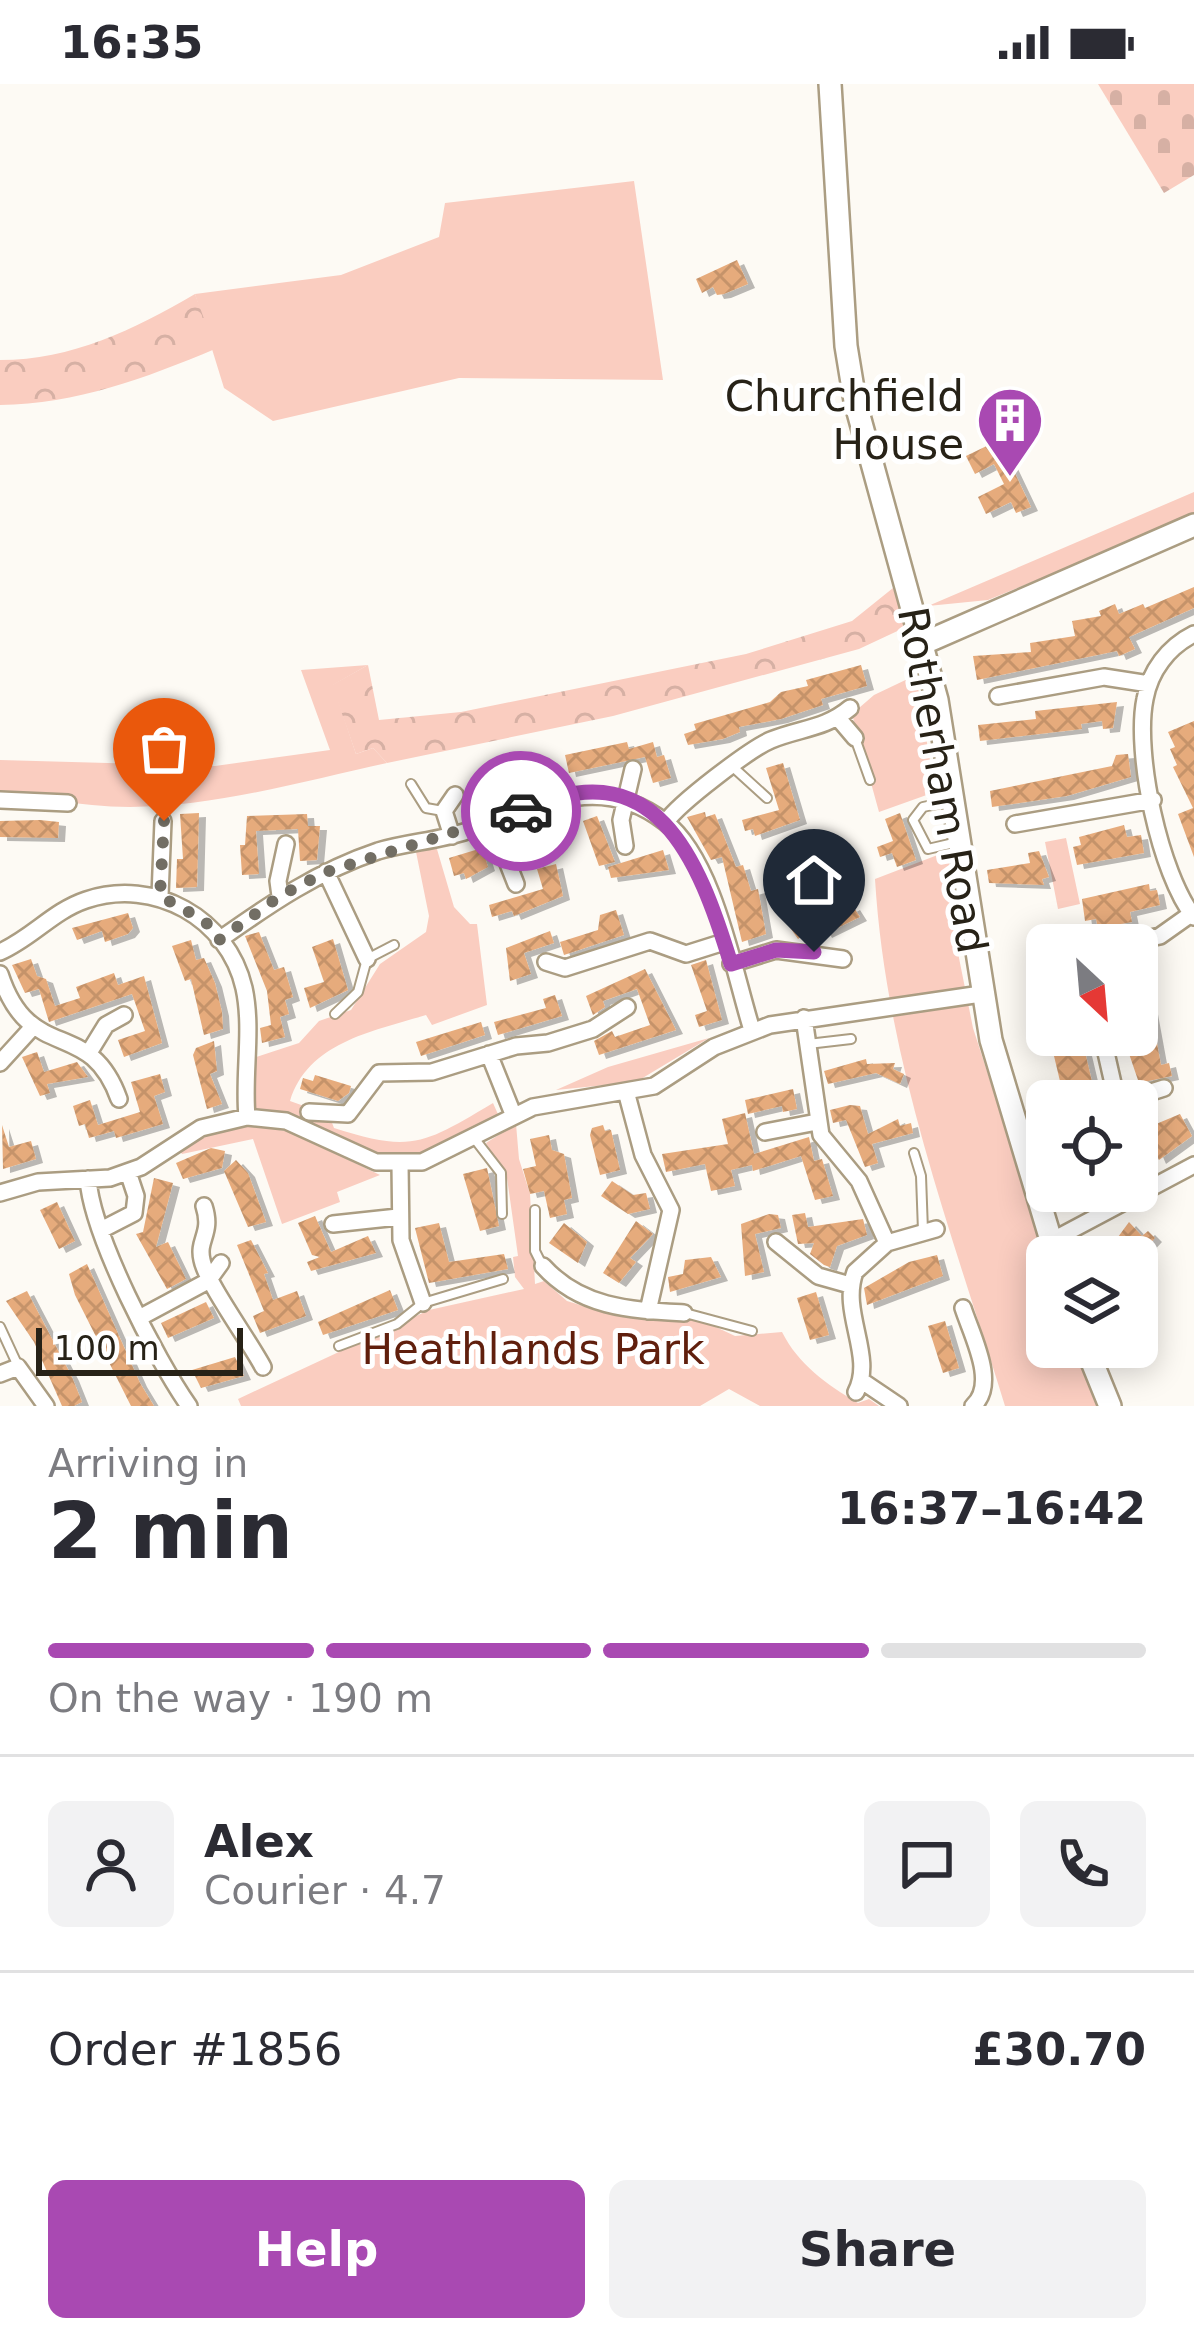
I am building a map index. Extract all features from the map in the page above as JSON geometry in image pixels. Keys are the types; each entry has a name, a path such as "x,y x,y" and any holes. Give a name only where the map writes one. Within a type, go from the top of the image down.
{"main road":[{"name":"Rotherham Road","path":"830,84 846,346 855,401 924,643 981,994 1049,1236"},
{"path":"924,643 1194,525"},
{"path":"1095,1368 1110,1406"}],"street":[{"path":"1158,936 1192,916 1162,853 1144,717 1149,684 1168,652 1194,634"},
{"path":"998,696 1104,677 1149,684"},
{"path":"666,822 689,794 775,739 844,713 855,738"},
{"path":"626,846 621,820 633,769"},
{"path":"452,836 444,812 455,795"},
{"path":"219,940 280,896 326,872 394,847 452,836 566,796 626,800 666,822 696,862 752,1030"},
{"path":"0,800 68,803"},
{"path":"1015,824 1153,800"},
{"path":"160,896 164,821"},
{"path":"492,823 516,884"},
{"path":"280,896 278,881 286,844"},
{"path":"326,872 367,959"},
{"path":"0,952 80,902 127,893 160,896 205,921 244,986 247,1117"},
{"path":"546,962 565,968 650,941 686,954 724,942"},
{"path":"731,964 776,950 843,958"},
{"path":"0,974 11,1004 31,1029 90,1051 106,1068 119,1099"},
{"path":"0,1193 38,1182 128,1172 201,1128 247,1117 286,1121 352,1156 400,1165 437,1158 513,1114 549,1102 627,1095 654,1086 714,1047 752,1030 804,1018 981,994"},
{"path":"309,1112 348,1114 379,1073 432,1072 593,1029 627,1006"},
{"path":"90,1051 106,1025 124,1015"},
{"path":"804,1018 817,1122 830,1150 859,1181 887,1243"},
{"path":"0,1063 31,1029"},
{"path":"489,1054 513,1114"},
{"path":"1158,1090 1164,1088"},
{"path":"627,1095 643,1155 671,1210 648,1311"},
{"path":"765,1132 817,1122"},
{"path":"400,1165 398,1217 408,1267 423,1303"},
{"path":"1075,1236 1194,1165"},
{"path":"101,1230 134,1213 136,1196 128,1172"},
{"path":"88,1179 92,1211 139,1318 163,1369 189,1406"},
{"path":"204,1206 211,1231 201,1257 208,1280 225,1298 263,1367"},
{"path":"333,1224 398,1217"},
{"path":"899,1406 859,1386 850,1285 855,1272 887,1243 930,1230"},
{"path":"776,1242 818,1276 850,1285"},
{"path":"139,1318 208,1280 221,1263"},
{"path":"543,1266 577,1295 648,1311 684,1313"},
{"path":"963,1308 986,1382 983,1397 973,1406"},
{"path":"0,1374 18,1367 46,1406"}],"lane":[{"path":"855,738 870,780"},
{"path":"734,768 766,798"},
{"path":"411,784 427,808 444,812"},
{"path":"952,801 923,807 914,820 928,849 958,842"},
{"path":"335,1014 358,992 367,959 394,945"},
{"path":"808,1044 851,1040"},
{"path":"474,1138 501,1173 502,1214"},
{"path":"914,1153 930,1230"},
{"path":"535,1210 535,1251 543,1266"},
{"path":"339,1346 398,1324 423,1303 503,1279"},
{"path":"684,1313 752,1331"},
{"path":"0,1328 18,1367"}],"green space":[{"path":"1098,84 1194,84 1194,175 1164,193"},
{"path":"634,181 663,380 459,378 273,421 224,388 195,294 341,275 439,237 445,203"},
{"path":"195,294 215,349 110,388 56,400 0,405 0,360 77,349 148,320"},
{"path":"1194,492 1194,516 988,600 928,606"},
{"path":"893,588 906,627 859,649 613,716 387,763 373,748 356,754 332,685 368,665 379,720 461,712 746,654 852,621"},
{"path":"368,665 333,685 356,754 373,748 387,763 241,795 166,805 92,805 0,793 0,760 215,766 330,750 301,670"},
{"path":"916,675 935,792 879,812 852,714 874,695"},
{"path":"1066,838 1080,904 1058,909 1045,842"},
{"path":"434,839 454,907 470,924 477,924 487,1005 432,1025 426,1015 345,1042 312,1065 290,1101 329,1115 334,1128 400,1142 433,1136 493,1103 501,1121 400,1164 314,1133 247,1117 244,1061 299,1043 319,1021 351,1010 380,964 426,932 429,916 414,842"},
{"path":"948,851 959,958 973,1028 1026,1192 1026,1212 1032,1212 1040,1236 1026,1236 1026,1368 1083,1368 1097,1406 1005,1406 907,1080 892,1014 875,879"},
{"path":"709,1038 636,1082 556,1090 608,1067"},
{"path":"246,1124 291,1132 380,1175 337,1192 340,1202 282,1224 253,1139 182,1154 179,1150 218,1129"},
{"name":"Heathlands Park","path":"516,1124 519,1159 530,1194 535,1284 544,1281 567,1301 616,1316 701,1320 735,1336 782,1332 796,1354 825,1381 858,1403 869,1399 879,1406 760,1406 729,1389 700,1406 241,1406 238,1399 429,1310 524,1289 515,1277 513,1257 518,1256 507,1178 486,1143"}],"building":[{"path":"737,260 748,284 724,294 717,295 713,287 702,293 696,279"},
{"name":"Churchfield House","path":"999,440 1031,507 1016,513 1011,502 986,514 978,497 1004,484 994,464 975,474 966,456"},
{"path":"1194,587 1194,608 1129,637 1135,649 1119,656 1117,651 977,680 973,656 1031,652 1030,643 1075,636 1072,621 1101,616 1099,611 1115,604 1119,614 1143,604 1145,608"},
{"path":"861,665 867,686 821,699 823,705 781,719 739,727 740,732 723,739 688,745 684,734 696,730 694,724 770,702 781,692 808,686 806,680"},
{"path":"1117,702 1113,728 1103,729 1102,721 1081,724 1082,729 980,741 978,725 1036,719 1035,711"},
{"path":"1194,721 1194,857 1178,814 1193,808 1173,767 1177,765 1170,749 1175,747 1168,732"},
{"path":"627,742 629,749 653,742 657,757 664,755 671,778 653,783 645,757 569,773 565,755"},
{"path":"1128,754 1131,777 1067,796 992,807 990,791 1112,766 1116,755"},
{"path":"783,763 800,820 755,836 753,829 745,831 742,820 779,810 766,768"},
{"path":"705,812 706,817 715,814 736,867 743,865 751,891 758,889 766,934 742,942 722,857 711,860 687,817"},
{"path":"199,813 197,887 176,888 177,859 183,859 180,814"},
{"path":"900,813 916,860 897,867 892,853 880,857 877,847 893,841 885,819"},
{"path":"307,814 308,826 320,826 317,860 300,861 298,829 256,831 259,874 242,875 240,845 245,845 247,816"},
{"path":"597,816 615,862 599,866 583,821"},
{"path":"0,821 59,822 58,838 0,837"},
{"path":"540,822 541,828 562,823 566,835 514,846 508,830"},
{"path":"1124,825 1127,837 1141,835 1144,853 1077,865 1073,847 1081,845 1079,837"},
{"path":"482,848 488,867 466,879 464,873 454,876 449,858"},
{"path":"663,850 669,870 611,878 608,867"},
{"path":"1039,851 1049,877 1042,879 1044,885 989,883 987,870 1030,863 1028,853"},
{"path":"556,864 563,896 514,916 512,911 492,917 489,905 543,889 537,869"},
{"path":"1149,884 1150,891 1157,890 1160,905 1130,912 1132,922 1097,924 1096,919 1085,921 1082,899"},
{"path":"842,903 846,910 853,906 860,917 825,934 820,924 798,939 789,926"},
{"path":"616,910 624,935 564,955 560,942 598,930 600,915"},
{"path":"128,913 133,928 105,942 102,931 77,940 72,928"},
{"path":"550,931 554,943 524,953 531,974 510,981 506,948"},
{"path":"259,932 274,970 284,967 293,997 285,1000 289,1014 280,1017 285,1037 262,1043 260,1028 271,1025 267,991 245,936"},
{"path":"333,939 348,990 310,1008 304,988 324,982 312,947"},
{"path":"191,940 196,960 204,958 215,983 222,1012 223,1029 204,1035 191,979 185,981 172,946"},
{"path":"31,959 37,976 46,979 55,1006 80,998 76,987 114,973 118,985 144,976 162,1043 124,1057 118,1040 145,1031 132,994 49,1022 39,989 25,993 12,965"},
{"path":"706,960 722,1020 699,1027 695,1015 707,1011 691,965"},
{"path":"645,969 676,1030 599,1055 594,1041 612,1031 615,1037 650,1025 637,989 603,1001 605,1007 593,1015 586,996"},
{"path":"555,995 562,1016 498,1035 494,1022 546,1008 543,999"},
{"path":"481,1022 485,1035 421,1056 416,1042"},
{"path":"214,1041 217,1071 210,1074 222,1104 207,1109 193,1055 196,1048"},
{"path":"1158,1049 1161,1065 1169,1063 1172,1076 1138,1080 1130,1056 1158,1056"},
{"path":"37,1052 44,1072 77,1062 88,1077 47,1084 50,1093 40,1096 22,1057"},
{"path":"1054,1056 1086,1056 1092,1080 1060,1080"},
{"path":"866,1059 867,1064 895,1063 893,1069 904,1074 900,1084 876,1073 828,1084 824,1071"},
{"path":"160,1074 165,1092 154,1096 163,1124 116,1138 114,1131 89,1138 85,1124 79,1126 73,1106 90,1100 98,1125 140,1112 131,1082"},
{"path":"315,1075 351,1086 349,1093 338,1101 300,1089 303,1078 313,1081"},
{"path":"793,1089 797,1109 783,1112 782,1106 748,1114 745,1100"},
{"path":"860,1106 868,1134 898,1119 900,1126 911,1123 913,1133 872,1144 878,1163 865,1167 846,1120 833,1123 830,1110"},
{"path":"745,1113 754,1154 809,1137 814,1161 822,1159 833,1196 815,1200 801,1156 753,1171 752,1165 731,1170 735,1186 711,1191 705,1164 666,1172 662,1154 728,1144 722,1119"},
{"path":"1180,1114 1192,1136 1159,1160 1158,1158 1158,1123"},
{"path":"2,1125 9,1147 31,1141 36,1159 3,1169"},
{"path":"603,1125 605,1131 611,1130 620,1170 600,1175 590,1135 592,1128"},
{"path":"549,1135 552,1150 564,1154 572,1198 564,1200 567,1214 550,1218 544,1191 530,1194 523,1169 536,1166 530,1139"},
{"path":"211,1148 225,1151 222,1168 183,1179 176,1163"},
{"path":"236,1160 248,1173 266,1222 248,1227 224,1171"},
{"path":"487,1168 499,1226 480,1231 463,1174"},
{"path":"154,1178 173,1183 156,1247 168,1242 186,1279 167,1289 136,1234 143,1232"},
{"path":"612,1181 633,1195 646,1193 650,1209 628,1214 601,1196"},
{"path":"57,1202 75,1241 59,1249 40,1210"},
{"path":"805,1213 808,1227 863,1219 867,1235 837,1246 830,1267 824,1265 810,1254 814,1243 798,1244 792,1215"},
{"path":"778,1215 781,1228 755,1234 764,1272 745,1276 741,1224"},
{"path":"315,1216 331,1252 368,1236 376,1253 311,1271 307,1262 320,1257 312,1255 298,1223"},
{"path":"636,1221 653,1234 630,1258 636,1262 619,1283 603,1273"},
{"path":"1129,1222 1142,1236 1119,1236"},
{"path":"439,1223 449,1262 504,1254 508,1269 429,1283 415,1228"},
{"path":"564,1223 587,1242 578,1263 549,1243"},
{"path":"251,1240 268,1273 264,1274 273,1300 297,1291 306,1316 260,1333 253,1316 264,1311 237,1245"},
{"path":"937,1255 943,1276 867,1305 864,1288 909,1262"},
{"path":"711,1257 721,1277 670,1292 668,1277 683,1274 685,1260"},
{"path":"87,1264 154,1406 131,1406 75,1295 69,1274"},
{"path":"390,1290 398,1310 323,1335 318,1322"},
{"path":"27,1291 72,1377 82,1402 74,1406 62,1406 34,1342 6,1301"},
{"path":"816,1292 829,1335 810,1340 797,1298"},
{"path":"206,1302 214,1318 168,1338 161,1323"},
{"path":"945,1321 959,1368 943,1373 928,1326"},
{"path":"235,1357 244,1376 201,1388 192,1370"}],"way so far":[{"path":"164,821 165,874 160,896 205,921 219,940 280,896 326,872 379,851 452,836 521,811"}],"place":[{"name":"Churchfield House","path":"1010,479"}],"route":[{"path":"521,811 549,799 581,794 626,800 666,822 688,849 707,888 731,964 776,950 814,952"}]}
